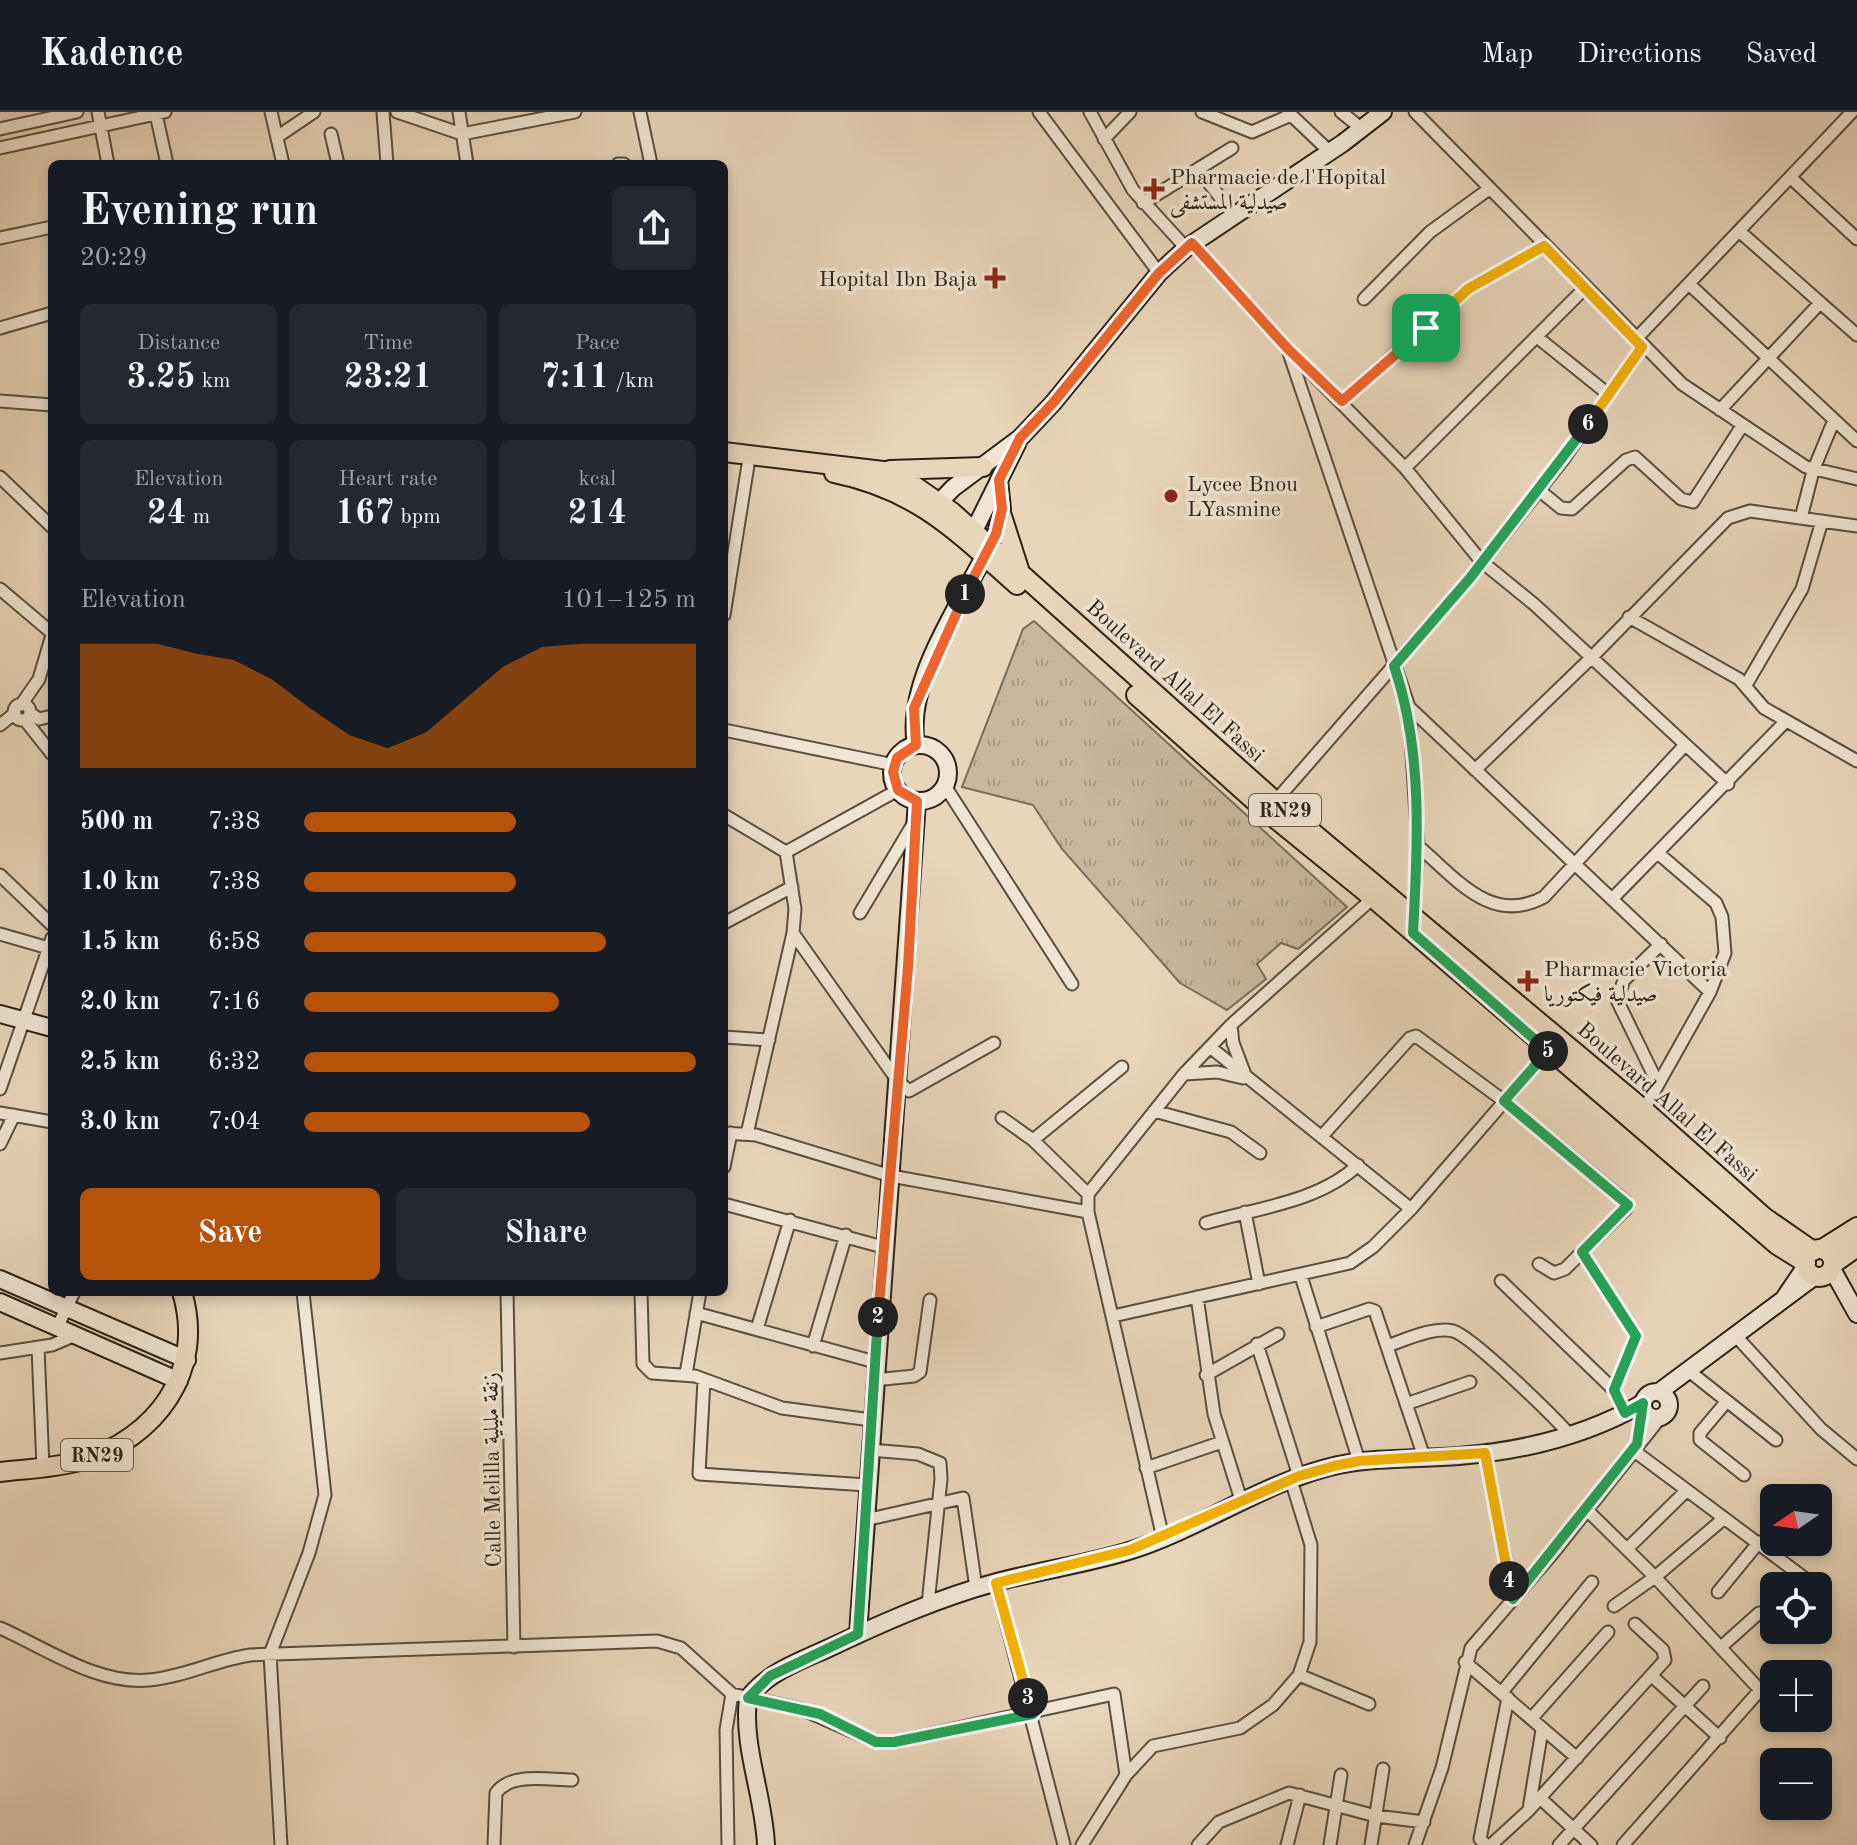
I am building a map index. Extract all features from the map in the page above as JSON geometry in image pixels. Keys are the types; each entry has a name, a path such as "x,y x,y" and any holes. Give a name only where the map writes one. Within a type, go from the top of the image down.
{"main road":[{"name":"Boulevard Allal El Fassi","path":"728,452 883,471 909,482 934,507 989,551 1181,738 1271,806 1413,923 1818,1264"},
{"name":"Boulevard Allal El Fassi","path":"728,462 832,473 875,482 934,507"},
{"path":"883,471 983,467"},
{"path":"1002,516 1020,571"},
{"name":"Boulevard Allal El Fassi","path":"989,551 1020,571 1271,806 1373,898 1413,923 1548,1051 1640,1117"},
{"path":"1818,1264 1857,1227"},
{"path":"1818,1264 1857,1247"},
{"name":"RN29","path":"0,1472 77,1462 105,1452 150,1421 175,1387 187,1360 191,1339 183,1296"}],"street":[{"path":"0,129 30,117 77,112"},
{"path":"98,112 107,160"},
{"path":"271,112 282,160"},
{"path":"277,137 313,112"},
{"path":"383,112 387,160"},
{"path":"397,112 462,134 575,112"},
{"path":"459,112 466,160"},
{"path":"640,112 650,160"},
{"path":"1039,112 1159,273"},
{"path":"1090,112 1143,203 1342,401 1405,468 1481,561 1535,605 1728,784"},
{"path":"1104,139 1130,112"},
{"path":"1202,112 1252,132 1289,113 1329,151"},
{"path":"1341,112 1362,129"},
{"path":"934,507 1020,438 1053,403 1159,273 1189,246 1383,112"},
{"path":"1415,112 1682,384 1813,471 1857,479"},
{"path":"1271,806 1394,666 1539,490 1608,394 1639,343 1689,284 1852,112"},
{"path":"0,148 160,113 166,160"},
{"path":"331,134 337,160"},
{"path":"1143,203 1232,148"},
{"path":"1198,169 1234,215"},
{"path":"1790,177 1857,239"},
{"path":"1364,299 1430,232 1489,189"},
{"path":"0,238 48,228"},
{"path":"1739,231 1857,335"},
{"path":"1342,401 1468,289 1544,246"},
{"path":"1689,284 1857,441"},
{"path":"1405,468 1586,287"},
{"path":"1720,410 1820,303"},
{"path":"0,328 48,314"},
{"path":"1537,337 1608,394"},
{"path":"1288,349 1409,707 1418,846 1413,923"},
{"path":"0,401 48,405"},
{"path":"1801,518 1813,471 1834,420"},
{"path":"1539,490 1561,508 1572,509 1626,460 1635,457 1681,499 1693,502 1742,426"},
{"path":"972,537 1020,438"},
{"path":"728,590 748,465"},
{"path":"0,477 48,523"},
{"path":"916,745 914,708 960,602 989,551 1002,516 999,480"},
{"path":"1475,770 1735,514 1750,511 1857,526"},
{"path":"1746,685 1802,589 1822,521"},
{"path":"0,589 48,631"},
{"path":"1629,617 1746,685 1759,704 1857,761"},
{"path":"0,725 23,713 39,679 48,648"},
{"path":"1409,707 1710,992"},
{"path":"23,713 39,719 48,717"},
{"path":"23,713 48,748"},
{"path":"1612,899 1728,784 1786,721"},
{"path":"728,731 894,765"},
{"path":"916,745 925,745 941,754 948,769 945,786 934,798 917,801 898,790 894,780 894,765 902,752 916,745"},
{"path":"1418,846 1490,905 1516,908 1544,897 1685,745"},
{"path":"945,786 1072,984"},
{"path":"786,852 898,790"},
{"path":"858,1634 883,1247 908,967 917,801"},
{"path":"728,817 786,852 792,887 793,933 747,1134"},
{"path":"860,913 915,821"},
{"path":"1640,1117 1710,992 1725,953 1720,909 1659,854"},
{"path":"0,875 48,921"},
{"path":"728,921 792,887"},
{"path":"1163,1538 1088,1212 1088,1194 1184,1074 1231,1025 1373,898"},
{"path":"793,933 897,1080 909,1091 994,1043"},
{"path":"0,934 48,944"},
{"path":"1657,1082 1617,1000 1624,980 1661,944"},
{"path":"0,1089 48,953"},
{"path":"0,1014 48,1027"},
{"path":"1231,1025 1238,1060 1248,1079"},
{"path":"728,1037 769,1040"},
{"path":"1323,1135 1413,1037 1504,1101 1628,1205 1565,1269 1554,1273 1539,1264"},
{"path":"1210,1047 1411,1209"},
{"path":"1113,1316 1350,1263 1373,1247 1411,1209 1548,1051"},
{"path":"1033,1140 1122,1067"},
{"path":"1184,1074 1217,1072 1248,1079"},
{"path":"1154,1111 1231,1132 1260,1153"},
{"path":"0,1113 48,1121"},
{"path":"0,1144 14,1115"},
{"path":"1002,1118 1033,1140 1088,1194"},
{"path":"728,1133 747,1134 891,1176 1088,1212"},
{"path":"1206,1223 1339,1183 1358,1165"},
{"path":"728,1205 883,1247"},
{"path":"1245,1212 1259,1284"},
{"path":"757,1329 790,1220"},
{"path":"813,1346 846,1235"},
{"path":"1582,1252 1636,1336 1614,1390"},
{"path":"1415,1845 1442,1768 1465,1662 1471,1648 1587,1510 1635,1447 1655,1405 1686,1374 1785,1297 1818,1264 1857,1314"},
{"path":"1301,1276 1359,1461"},
{"path":"0,1279 187,1360"},
{"path":"1501,1281 1614,1390 1625,1413"},
{"path":"57,1328 72,1296"},
{"path":"281,1845 270,1654 309,1553 325,1495 303,1296"},
{"name":"Calle Melilla زنقة مليلية","path":"507,1296 514,1647"},
{"path":"641,1296 645,1367 652,1373 686,1374 782,1408 871,1420"},
{"path":"686,1374 699,1296"},
{"path":"1197,1297 1206,1375 1222,1442 1242,1503"},
{"path":"874,1380 914,1376 920,1372 930,1300"},
{"path":"0,1302 175,1387"},
{"path":"1316,1327 1373,1308 1424,1457"},
{"path":"696,1313 875,1362"},
{"path":"1387,1346 1436,1332 1459,1333 1544,1407 1570,1435"},
{"path":"1206,1375 1278,1334"},
{"path":"1735,1335 1821,1429 1857,1459"},
{"path":"0,1353 38,1348 73,1336"},
{"path":"1082,1845 1126,1775 1153,1746 1240,1728 1273,1705 1299,1675 1310,1642 1311,1545 1257,1344"},
{"path":"38,1348 43,1467"},
{"path":"1686,1374 1727,1401 1776,1440"},
{"path":"704,1380 699,1474 867,1485"},
{"path":"1406,1404 1470,1382"},
{"path":"1727,1401 1700,1433 1700,1440 1744,1475"},
{"path":"728,1845 726,1730 740,1696 770,1676 858,1634 928,1604 976,1588 1130,1550 1295,1478 1359,1461 1485,1453 1570,1435 1625,1413 1655,1405"},
{"path":"1146,1468 1222,1442"},
{"path":"1635,1447 1722,1520 1759,1542 1797,1572"},
{"path":"870,1450 936,1459 942,1468 928,1604"},
{"path":"1485,1453 1513,1599"},
{"path":"1627,1549 1686,1491"},
{"path":"865,1520 964,1500 976,1588"},
{"path":"1587,1510 1655,1577 1760,1690 1623,1845"},
{"path":"1614,1606 1655,1577 1722,1520"},
{"path":"1718,1592 1759,1542"},
{"path":"1592,1582 1505,1695 1480,1839 1488,1845 1528,1811 1653,1677 1666,1656 1635,1624"},
{"path":"996,1583 1033,1714 1064,1845"},
{"path":"1721,1647 1759,1613"},
{"path":"0,1628 119,1680 150,1680 226,1659 270,1654 657,1641 672,1644 690,1655 740,1696 820,1714 884,1742 910,1740 1114,1694 1126,1775"},
{"path":"1531,1719 1608,1632"},
{"path":"0,1637 16,1634"},
{"path":"1465,1662 1577,1758"},
{"path":"1299,1675 1369,1704"},
{"path":"1653,1677 1720,1738"},
{"path":"1559,1845 1703,1686"},
{"path":"740,1696 760,1791 766,1845"},
{"path":"1528,1811 1542,1730"},
{"path":"1371,1845 1383,1769"},
{"path":"1330,1845 1341,1775"},
{"path":"492,1845 496,1793 505,1783 572,1780"},
{"path":"1198,1845 1219,1822 1279,1796 1300,1795 1336,1808 1424,1822"},
{"path":"1284,1844 1300,1795"},
{"path":"1540,1798 1591,1845"}],"green space":[{"path":"1034,621 1347,907 1298,949 1281,943 1257,964 1266,979 1227,1010 1180,983 1062,849 1033,805 962,787 1023,629"}],"place":[{"name":"Pharmacie de l'Hopital صيدلية المستشفى","path":"1154,189"},
{"name":"Hopital Ibn Baja","path":"995,278"},
{"name":"Lycee Bnou LYasmine","path":"1171,496"},
{"name":"Pharmacie Victoria صيدلية فيكتوريا","path":"1528,981"}],"route":[{"path":"1192,243 1288,349 1342,401 1426,328 1468,289 1544,246 1642,347 1565,457 1470,578 1394,666 1409,707 1418,846 1413,933 1548,1051 1504,1101 1628,1205 1582,1252 1636,1336 1628,1362 1614,1390 1625,1413 1643,1403 1637,1444 1553,1553 1513,1599 1485,1453 1359,1461 1299,1476 1194,1525 1130,1550 996,1583 1033,1714 910,1740 876,1742 820,1714 778,1702 748,1698 770,1676 858,1634 883,1247 908,967 917,801 898,790 893,772 902,752 916,745 914,708 943,637 987,558 996,534 1002,516 999,480 1020,438 1053,403 1159,273 1192,243"}]}
